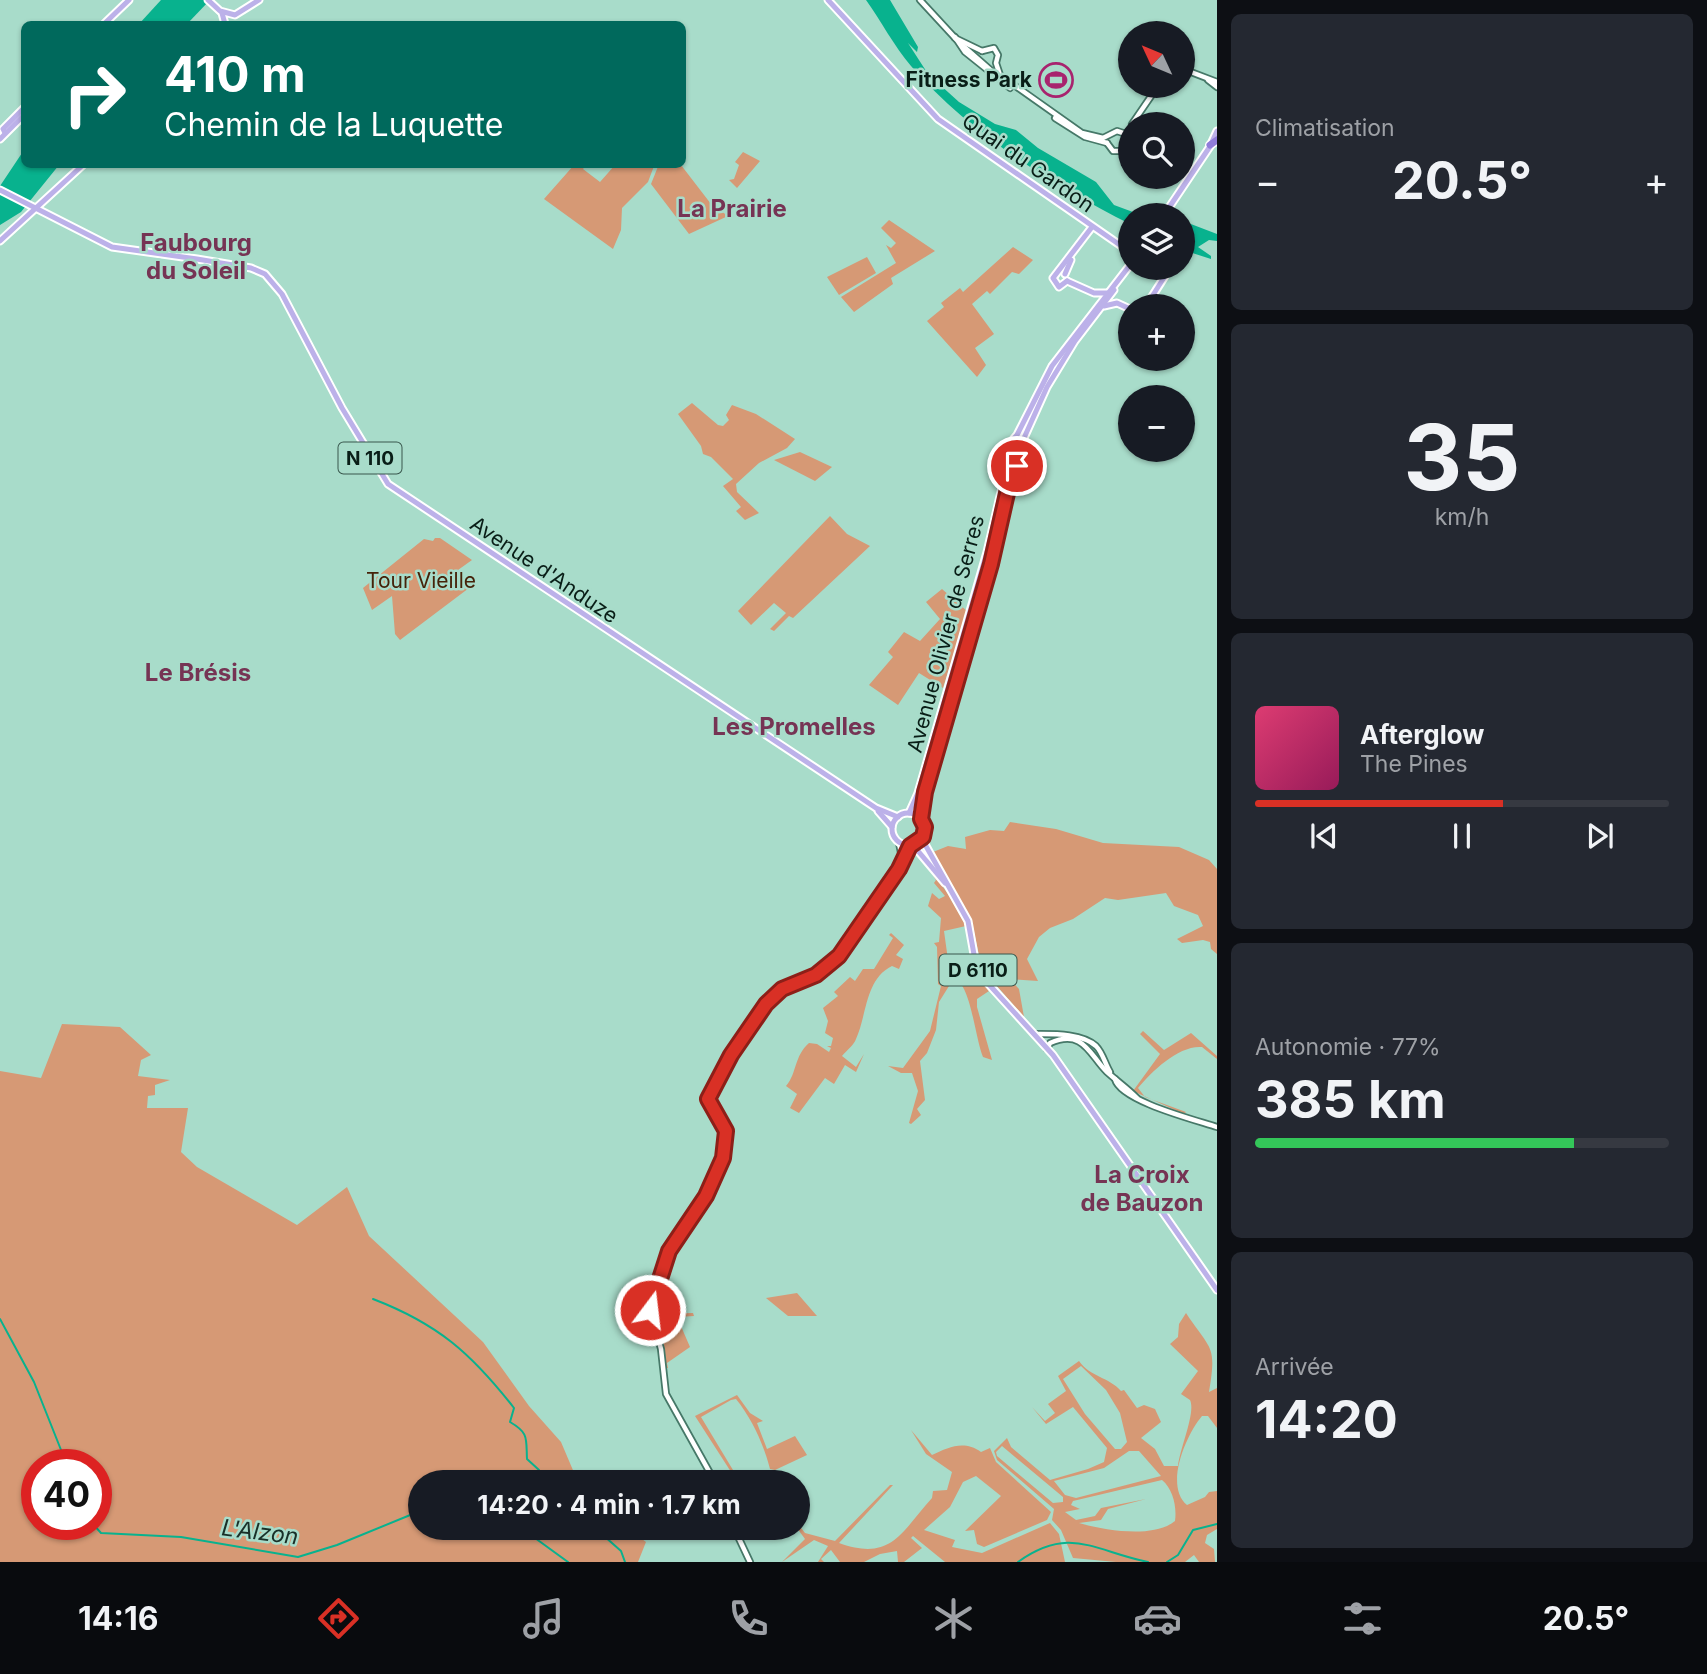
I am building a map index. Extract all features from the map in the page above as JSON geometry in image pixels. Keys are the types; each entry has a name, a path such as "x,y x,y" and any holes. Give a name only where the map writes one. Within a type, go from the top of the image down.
{"main road":[{"path":"107,21 129,0"},
{"path":"211,2 226,19 237,18 259,0"},
{"name":"Quai du Gardon","path":"828,0 939,120 1118,243"},
{"path":"2,136 21,114"},
{"path":"1172,203 1215,141 1217,131"},
{"path":"0,241 80,168"},
{"path":"0,190 36,210"},
{"name":"Avenue d'Anduze","path":"36,210 112,247 251,268 265,274 275,284 374,465 388,484 876,808 898,817"},
{"path":"1067,281 1061,287 1055,284 1053,278 1062,273 1092,227"},
{"path":"1062,273 1067,281 1094,293 1110,293"},
{"path":"1110,293 1117,303 1100,306 1057,369 1030,422 1024,445 1027,458 1017,466 1006,462 1004,450 1013,442 1052,366 1100,306 1110,293 1120,280"},
{"path":"1094,293 1100,306"},
{"path":"1013,442 1024,445"},
{"name":"Avenue Olivier de Serres","path":"909,813 918,793 987,552 1006,462"},
{"name":"Avenue Olivier de Serres","path":"921,819 925,792 996,542 1010,480 1017,466"},
{"name":"Avenue d'Anduze","path":"876,808 892,827"},
{"path":"909,813 921,819 925,827 922,839 912,846 899,843 893,836 892,827 898,817 909,813"},
{"name":"D 6110","path":"922,839 968,921 978,970 1047,1049 1217,1290"},
{"name":"D 6110","path":"912,846 951,890"}],"street":[{"path":"920,0 965,52 1002,82 1085,137 1107,143 1113,151 1118,151"},
{"path":"954,37 982,51 994,48 998,55 997,71 1004,79 1082,132 1096,138 1118,131"},
{"path":"954,37 1002,82"},
{"path":"982,51 983,62"},
{"path":"983,62 996,63"},
{"path":"1195,74 1217,82"},
{"path":"1201,76 1217,87"},
{"path":"1107,143 1109,135"},
{"path":"899,843 901,862"},
{"path":"708,1470 666,1394 662,1354 650,1310 669,1251 706,1196 723,1158 726,1131 708,1099 731,1055 766,1004 782,989 816,975 839,956 912,846"},
{"path":"1035,1034 1064,1035 1090,1042 1099,1050 1113,1077"},
{"path":"1047,1049 1050,1043 1060,1040 1085,1045 1113,1077 1137,1097 1217,1127"},
{"path":"740,1540 750,1562"}],"green space":[{"path":"743,152 760,161 737,188 729,180 734,179 739,165 735,162"},
{"path":"571,168 584,168 600,182 612,168 653,168 648,182 622,208 621,230 613,249 544,199"},
{"path":"657,168 683,168 711,204 728,216 689,234 651,184"},
{"path":"889,220 935,251 891,278 893,284 854,312 841,297 896,263 886,245 891,248 896,243 881,228"},
{"path":"1013,247 1033,260 1019,274 1012,272 990,294 987,291 972,304 994,334 975,348 986,365 977,377 927,321 944,307 941,303 960,288 963,292"},
{"path":"867,257 876,273 839,295 827,277"},
{"path":"692,403 718,425 723,426 729,420 726,415 732,405 756,414 795,439 787,448 759,463 736,484 737,492 759,513 745,520 736,511 741,507 723,486 733,479 711,457 703,454 701,446 678,414"},
{"path":"800,452 832,467 815,481 774,460"},
{"path":"830,516 847,534 870,546 793,618 789,616 774,631 770,629 786,613 774,603 751,625 738,611"},
{"name":"Tour Vieille","path":"440,538 472,560 458,570 460,578 469,588 400,640 395,634 392,596 372,610 363,588 424,539 433,541"},
{"path":"942,589 967,611 943,688 919,673 898,705 869,685 893,657 888,652 904,632 920,641 940,619 926,602"},
{"path":"1010,822 1056,829 1103,843 1179,847 1209,860 1217,869 1217,954 1211,949 1210,942 1203,940 1182,943 1177,939 1203,926 1198,915 1174,906 1166,893 1118,900 1105,898 1073,919 1050,928 1039,937 1027,959 1038,981 1010,979 1019,989 1024,1017 982,969 971,918 933,852 948,846 966,849 965,837 990,830 1004,831"},
{"path":"923,859 948,894 966,926 944,931 948,960 969,954 978,977 989,991 977,999 977,1007 992,1060 983,1057 965,990 954,978 939,1002 936,1030 927,1053 920,1061 925,1100 917,1109 921,1115 911,1124 909,1123 918,1091 912,1073 901,1073 888,1066 903,1068 930,1031 941,986 938,984 937,947 934,943 939,942 941,918 928,906 932,893 939,899 945,896 934,883 936,880"},
{"path":"891,933 904,945 896,955 903,959 899,969 892,966 877,980 868,998 855,1041 842,1056 856,1067 864,1054 856,1072 845,1065 834,1084 825,1078 799,1113 790,1108 797,1094 786,1086 801,1053 809,1043 817,1044 829,1052 831,1048 827,1046 831,1046 833,1038 825,1033 828,1021 823,1008 838,996 834,992 850,977 855,981 863,969 874,969 893,938 889,935"},
{"path":"62,1024 120,1027 151,1055 141,1060 138,1076 170,1080 155,1085 155,1095 148,1096 147,1108 188,1108 181,1152 197,1167 297,1225 347,1187 369,1236 483,1342 529,1406 561,1442 573,1470 408,1470 408,1540 643,1540 646,1542 638,1562 0,1562 0,1071 41,1078"},
{"path":"1143,1031 1164,1050 1191,1033 1217,1056 1217,1059 1202,1047 1184,1050 1158,1067 1138,1088 1144,1096 1133,1091 1160,1054 1140,1034"},
{"path":"1152,1100 1186,1112 1184,1114"},
{"path":"797,1293 817,1316 788,1316 766,1298"},
{"path":"693,1313 694,1316 677,1317 690,1347 667,1363 668,1368 664,1368 653,1314"},
{"path":"1186,1313 1206,1342 1212,1356 1209,1392 1217,1388 1217,1428 1208,1416 1202,1416 1184,1448 1177,1474 1180,1496 1187,1505 1205,1497 1209,1492 1217,1491 1217,1529 1207,1535 1205,1543 1214,1549 1215,1562 1199,1562 1194,1555 1185,1562 1116,1562 1073,1558 1061,1530 1052,1520 1054,1509 997,1460 994,1451 1007,1438 1011,1447 1050,1480 1104,1462 1107,1448 1073,1407 1046,1424 1032,1407 1045,1421 1055,1413 1048,1404 1066,1391 1058,1376 1079,1361 1121,1391 1124,1390 1137,1408 1144,1405 1155,1409 1161,1422 1141,1438 1155,1449 1164,1466 1178,1466 1191,1413 1190,1400 1181,1394 1198,1371 1170,1344 1178,1337 1179,1324","holes":["1081,1366 1106,1390 1120,1413 1127,1442 1121,1449 1115,1449 1085,1414 1063,1379","1002,1446 1063,1497 1063,1502 1053,1503 997,1456 996,1452","1129,1451 1139,1451 1161,1476 1076,1498 1065,1495 1054,1481 1104,1468","1162,1480 1173,1499 1175,1521 1154,1530 1101,1528 1079,1523 1101,1520 1108,1509 1146,1499 1101,1508 1095,1516 1076,1520 1065,1512 1080,1509 1071,1505 1073,1501"]},
{"path":"737,1395 750,1413 763,1421 757,1423 767,1449 795,1436 807,1455 775,1470 770,1469 753,1424 736,1399 701,1417 733,1470 730,1470 695,1416"},
{"path":"911,1430 932,1455 956,1446 969,1446 981,1452 990,1448 996,1462 1051,1512 1047,1520 984,1547 977,1544 974,1530 965,1531 1001,1496 976,1476 963,1482 950,1507 924,1530 955,1540 952,1547 982,1553 1050,1523 1059,1534 1065,1562 945,1562 913,1536 911,1538 922,1548 904,1562 898,1562 897,1551 880,1554 864,1562 840,1562 831,1550 821,1559 824,1562 818,1562 828,1546 814,1540 782,1562 804,1540 810,1540 810,1534 835,1541 890,1485 893,1485 839,1543 872,1549 894,1540 932,1498 933,1491 947,1490 952,1472 926,1454"}],"shaded area":[{"path":"161,0 210,0 190,21 142,21"},
{"path":"866,0 890,0 918,47 917,52 908,43 928,74 959,102 995,124 1016,130 1038,148 1096,182 1118,206 1118,217 1041,174 985,135 934,90 899,50"},
{"path":"21,154 21,168 57,168 21,212 0,225 0,186"},
{"path":"1195,226 1217,234 1217,241 1209,240 1198,247 1211,256 1211,259 1195,254"}],"waterway":[{"path":"373,1299 435,1330 483,1371 514,1408 510,1422 521,1429 526,1441 527,1459 539,1470"},
{"name":"L'Alzon","path":"0,1319 34,1382 61,1449"},
{"name":"L'Alzon","path":"112,1534 181,1537 298,1557 337,1545 408,1516"},
{"name":"L'Alzon","path":"1167,1562 1178,1555 1193,1530 1217,1524"},
{"name":"L'Alzon","path":"538,1540 568,1562"},
{"path":"609,1540 621,1551 625,1562"},
{"name":"L'Alzon","path":"1018,1562 1036,1551 1068,1543 1097,1547 1148,1562"}],"place":[{"name":"Fitness Park","path":"1056,80"}],"district":[{"name":"La Prairie","path":"732,209"},
{"name":"Faubourg du Soleil","path":"196,257"},
{"name":"Le Brésis","path":"198,673"},
{"name":"Les Promelles","path":"794,727"},
{"name":"La Croix de Bauzon","path":"1142,1189"}],"route":[{"path":"650,1310 654,1288 669,1251 706,1196 721,1165 726,1131 708,1099 729,1058 773,996 789,985 816,975 839,956 874,900 899,869 907,850 923,837 925,827 921,819 925,792 991,564 1010,480 1017,466"}]}
